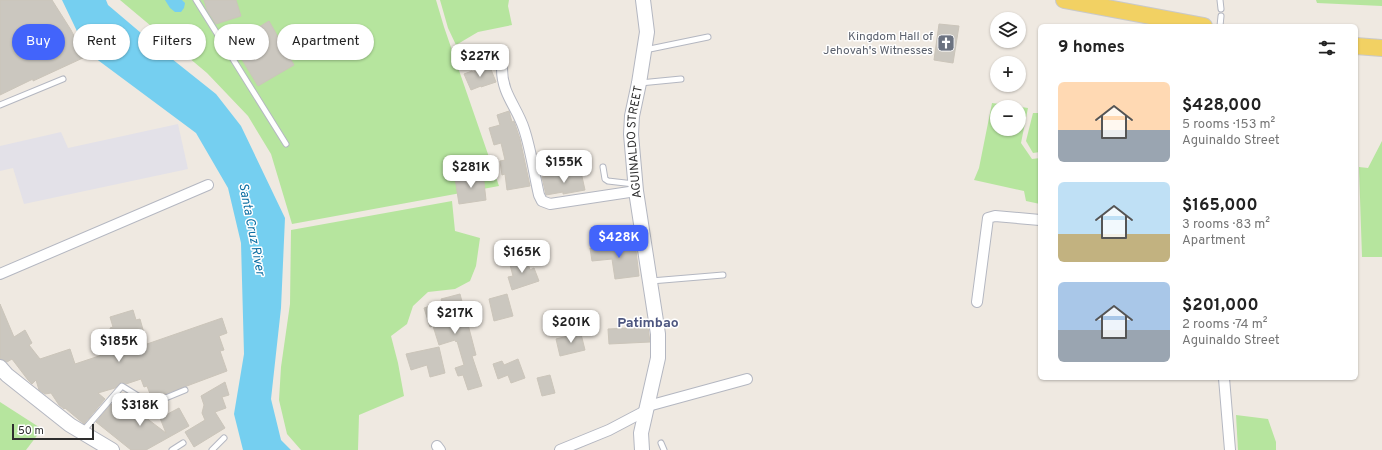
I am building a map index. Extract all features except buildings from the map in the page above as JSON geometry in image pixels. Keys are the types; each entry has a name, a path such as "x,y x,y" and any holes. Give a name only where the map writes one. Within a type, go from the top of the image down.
{"main road":[{"path":"1064,0 1190,24"},
{"path":"1358,46 1382,48"}],"street":[{"name":"AGUINALDO STREET","path":"642,450 641,433 658,358 658,334 635,187 631,134 632,116 640,83 647,32 643,0"},
{"path":"502,69 502,78 505,91 517,112 524,129 538,195 542,201 550,204 635,187"},
{"path":"0,274 208,185"},
{"path":"977,302 988,218 995,216 1038,220"},
{"path":"0,367 7,375 70,424 112,450"},
{"path":"560,450 609,430 647,408 747,379"},
{"path":"1224,380 1230,450"}],"lane":[{"path":"196,0 286,144"},
{"path":"1220,0 1221,9"},
{"path":"1220,24 1221,16"},
{"path":"644,50 708,37"},
{"path":"0,105 63,79"},
{"path":"640,83 680,79"},
{"path":"603,167 605,179 608,181 635,187"},
{"path":"601,244 626,236 642,233"},
{"path":"650,282 723,275"},
{"path":"83,432 122,386 151,404 184,390"},
{"path":"212,450 224,438"},
{"path":"661,443 664,450"},
{"path":"172,450 183,444"}],"shaded area":[{"path":"178,124 188,169 24,204 13,168 0,171 0,146 61,132 68,148"}],"green space":[{"path":"120,0 436,0 499,186 292,224 271,154 248,116 207,73 192,60 206,60 206,24 149,24"},
{"path":"440,0 509,0 508,6 512,25 478,32 456,45 448,28"},
{"path":"1316,0 1382,0 1382,6 1317,3"},
{"path":"1026,108 1028,108 1026,118"},
{"path":"990,113 990,136 1022,136 1021,143 1032,159 1038,158 1038,204 1026,201 1024,191 974,180 979,168"},
{"path":"1033,113 1038,113 1038,152 1033,153 1026,141"},
{"path":"1382,141 1382,257 1362,257 1359,167 1368,168"},
{"path":"452,201 455,231 480,238 476,266 470,281 455,289 428,292 413,306 407,324 391,336 404,396 359,415 358,450 301,450 287,434 279,400 281,367 290,304 291,230"},
{"path":"0,402 42,429 26,450 0,450"},
{"path":"1236,415 1268,419 1276,442 1276,450 1238,450"}],"water":[{"name":"Santa Cruz River","path":"62,0 106,0 108,5 138,30 138,60 173,60 216,94 241,126 285,218 281,308 271,399 281,440 291,450 243,450 234,414 244,354 241,243 228,188 196,133 98,60 130,60 130,24 74,24"},
{"path":"165,0 182,0 185,3 184,8 181,12 175,12 170,8"}],"place":[{"name":"Kingdom Hall of Jehovah's Witnesses","path":"946,43"}],"district":[{"name":"Patimbao","path":"648,322"}]}
